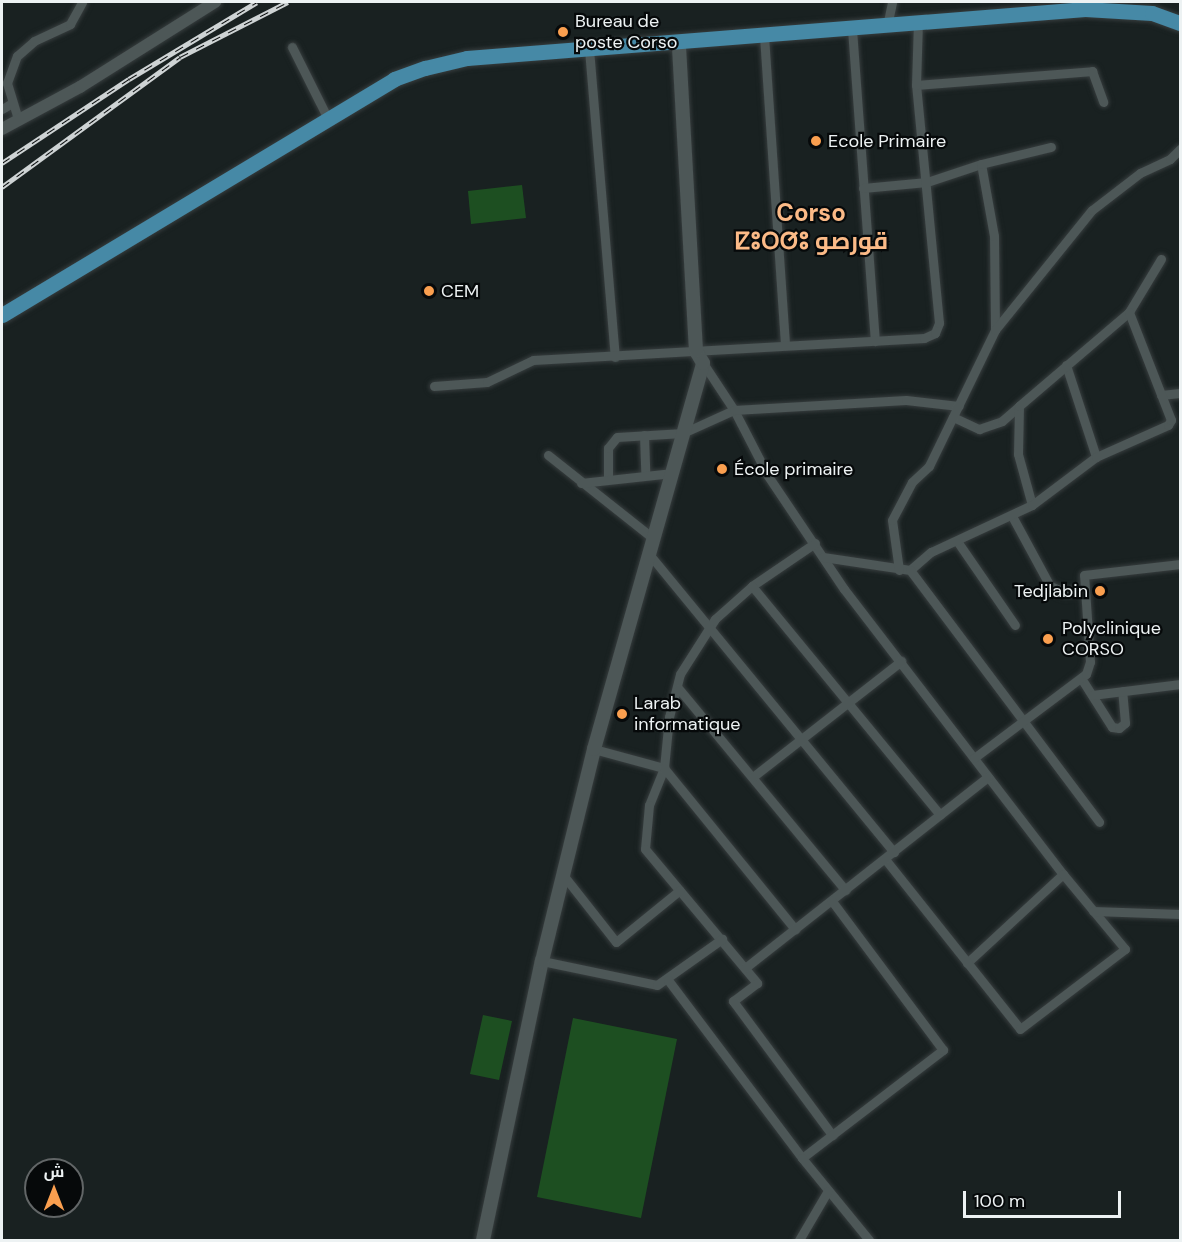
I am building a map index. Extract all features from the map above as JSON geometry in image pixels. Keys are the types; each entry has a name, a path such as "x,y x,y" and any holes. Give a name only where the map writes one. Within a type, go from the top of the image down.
{"main road":[{"path":"2,315 394,79 426,68 467,58 1119,8 1152,13 1180,23"},
{"path":"483,1240 542,961 594,749 683,433 699,357 679,43"}],"street":[{"path":"18,119 7,83 17,56 34,41 70,24 82,2"},
{"path":"2,129 80,87 215,2"},
{"path":"887,26 892,2"},
{"path":"434,386 488,381 533,360 699,357 785,345 924,338 935,333 939,323 916,85 918,23"},
{"path":"852,28 875,341"},
{"path":"764,36 785,345"},
{"path":"292,47 328,119"},
{"path":"589,49 615,357"},
{"path":"916,85 1092,71 1103,102"},
{"path":"2,109 12,103"},
{"path":"863,188 927,182 981,164 1051,147"},
{"path":"899,570 892,520 912,482 929,466 995,330 1092,210 1140,173 1170,159 1180,149"},
{"path":"981,164 994,236 995,330"},
{"path":"953,417 979,429 1002,421 1129,312 1161,259"},
{"path":"823,557 910,570 931,552 1032,505 1096,457 1168,425 1171,420 1129,312"},
{"path":"699,357 734,410 768,476 823,557 988,777 1125,949 1020,1029 885,859"},
{"path":"1066,365 1096,457"},
{"path":"1161,395 1180,393"},
{"path":"608,479 611,441 644,435 683,433 734,410 906,400 959,406"},
{"path":"1019,406 1018,454 1032,505"},
{"path":"644,435 645,473"},
{"path":"548,455 654,539"},
{"path":"581,483 645,473 672,473"},
{"path":"1012,516 1050,585 1064,592 1083,590"},
{"path":"957,541 1015,625"},
{"path":"814,543 752,586 710,626 680,674 680,688 669,717 664,768 649,805 645,849 757,983 733,1001 832,1135"},
{"path":"649,554 894,852"},
{"path":"974,758 1081,678 1090,662 1082,579 1088,573 1180,564"},
{"path":"910,570 1026,720 1099,822"},
{"path":"752,586 850,701 940,815"},
{"path":"754,776 901,661"},
{"path":"1081,678 1112,727 1119,728 1125,723 1122,691"},
{"path":"1092,695 1180,684"},
{"path":"680,688 845,890"},
{"path":"594,749 664,768 795,929"},
{"path":"745,968 988,777"},
{"path":"967,963 1063,874"},
{"path":"564,876 616,942 680,890"},
{"path":"802,1158 943,1050 832,901"},
{"path":"1093,911 1180,914"},
{"path":"542,961 649,985 669,980 722,939"},
{"path":"669,980 827,1192 868,1240"},
{"path":"799,1240 827,1192"}],"green space":[{"path":"522,185 526,218 471,224 468,191"},
{"path":"483,1015 512,1021 499,1080 470,1074"},
{"path":"573,1018 677,1039 641,1218 537,1197"}],"railway":[{"path":"2,163 129,79 257,2"},
{"path":"2,187 180,57 288,2"}],"place":[{"name":"Bureau de poste Corso","path":"563,32"},
{"name":"Ecole Primaire","path":"816,141"},
{"name":"CEM","path":"429,291"},
{"name":"École primaire","path":"722,469"},
{"name":"Tedjlabin","path":"1100,591"},
{"name":"Polyclinique CORSO","path":"1048,639"},
{"name":"Larab informatique","path":"622,714"}],"district":[{"name":"Corso ⵇⵓⵔⵚⵓ قورصو","path":"811,227"}]}
